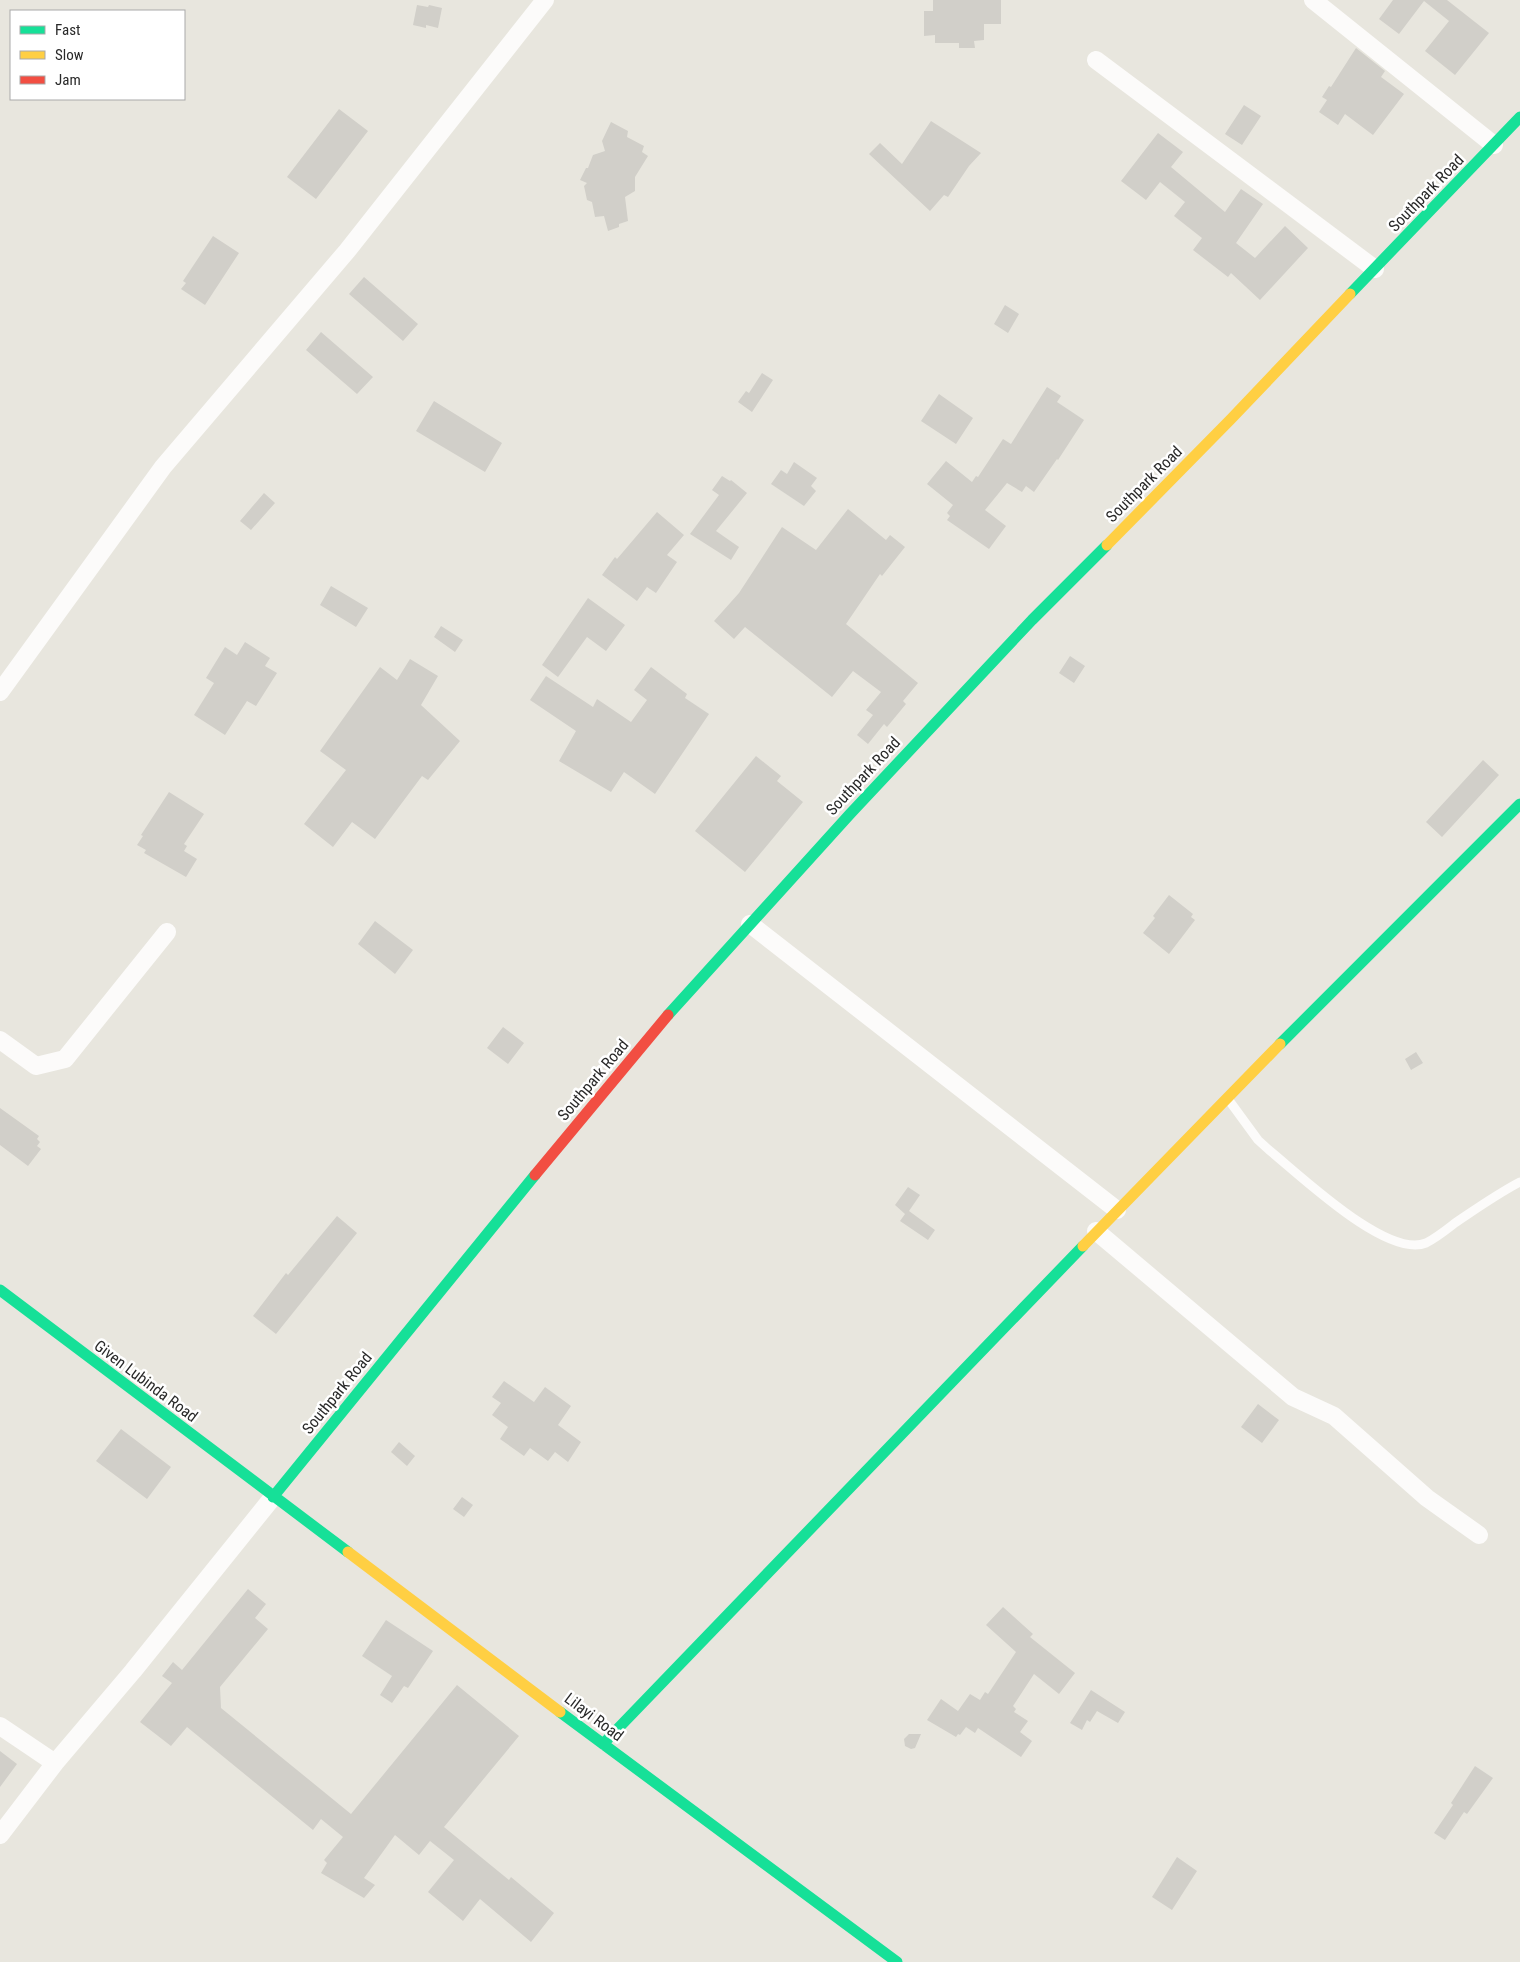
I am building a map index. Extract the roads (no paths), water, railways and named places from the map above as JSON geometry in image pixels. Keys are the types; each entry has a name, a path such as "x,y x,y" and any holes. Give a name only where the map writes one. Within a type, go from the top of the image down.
{"street":[{"path":"0,692 164,467 347,251 545,0"},
{"path":"1313,0 1494,145"},
{"path":"1096,60 1375,269"},
{"name":"Southpark Road","path":"273,1497 481,1240 677,1004 850,814 1032,620 1231,419 1520,117"},
{"path":"603,1744 1226,1097 1520,804"},
{"path":"750,924 1117,1210"},
{"path":"0,1040 36,1066 65,1059 167,932"},
{"path":"1096,1231 1292,1397 1334,1416 1427,1498 1479,1535"},
{"name":"Given Lubinda Road","path":"0,1290 273,1497"},
{"path":"0,1834 55,1763 133,1671 273,1497"},
{"name":"Lilayi Road","path":"273,1497 897,1962"},
{"path":"0,1726 55,1763"}],"lane":[{"path":"1226,1097 1258,1140 1269,1150 1357,1222 1405,1244 1415,1246 1427,1242 1520,1182"}]}
